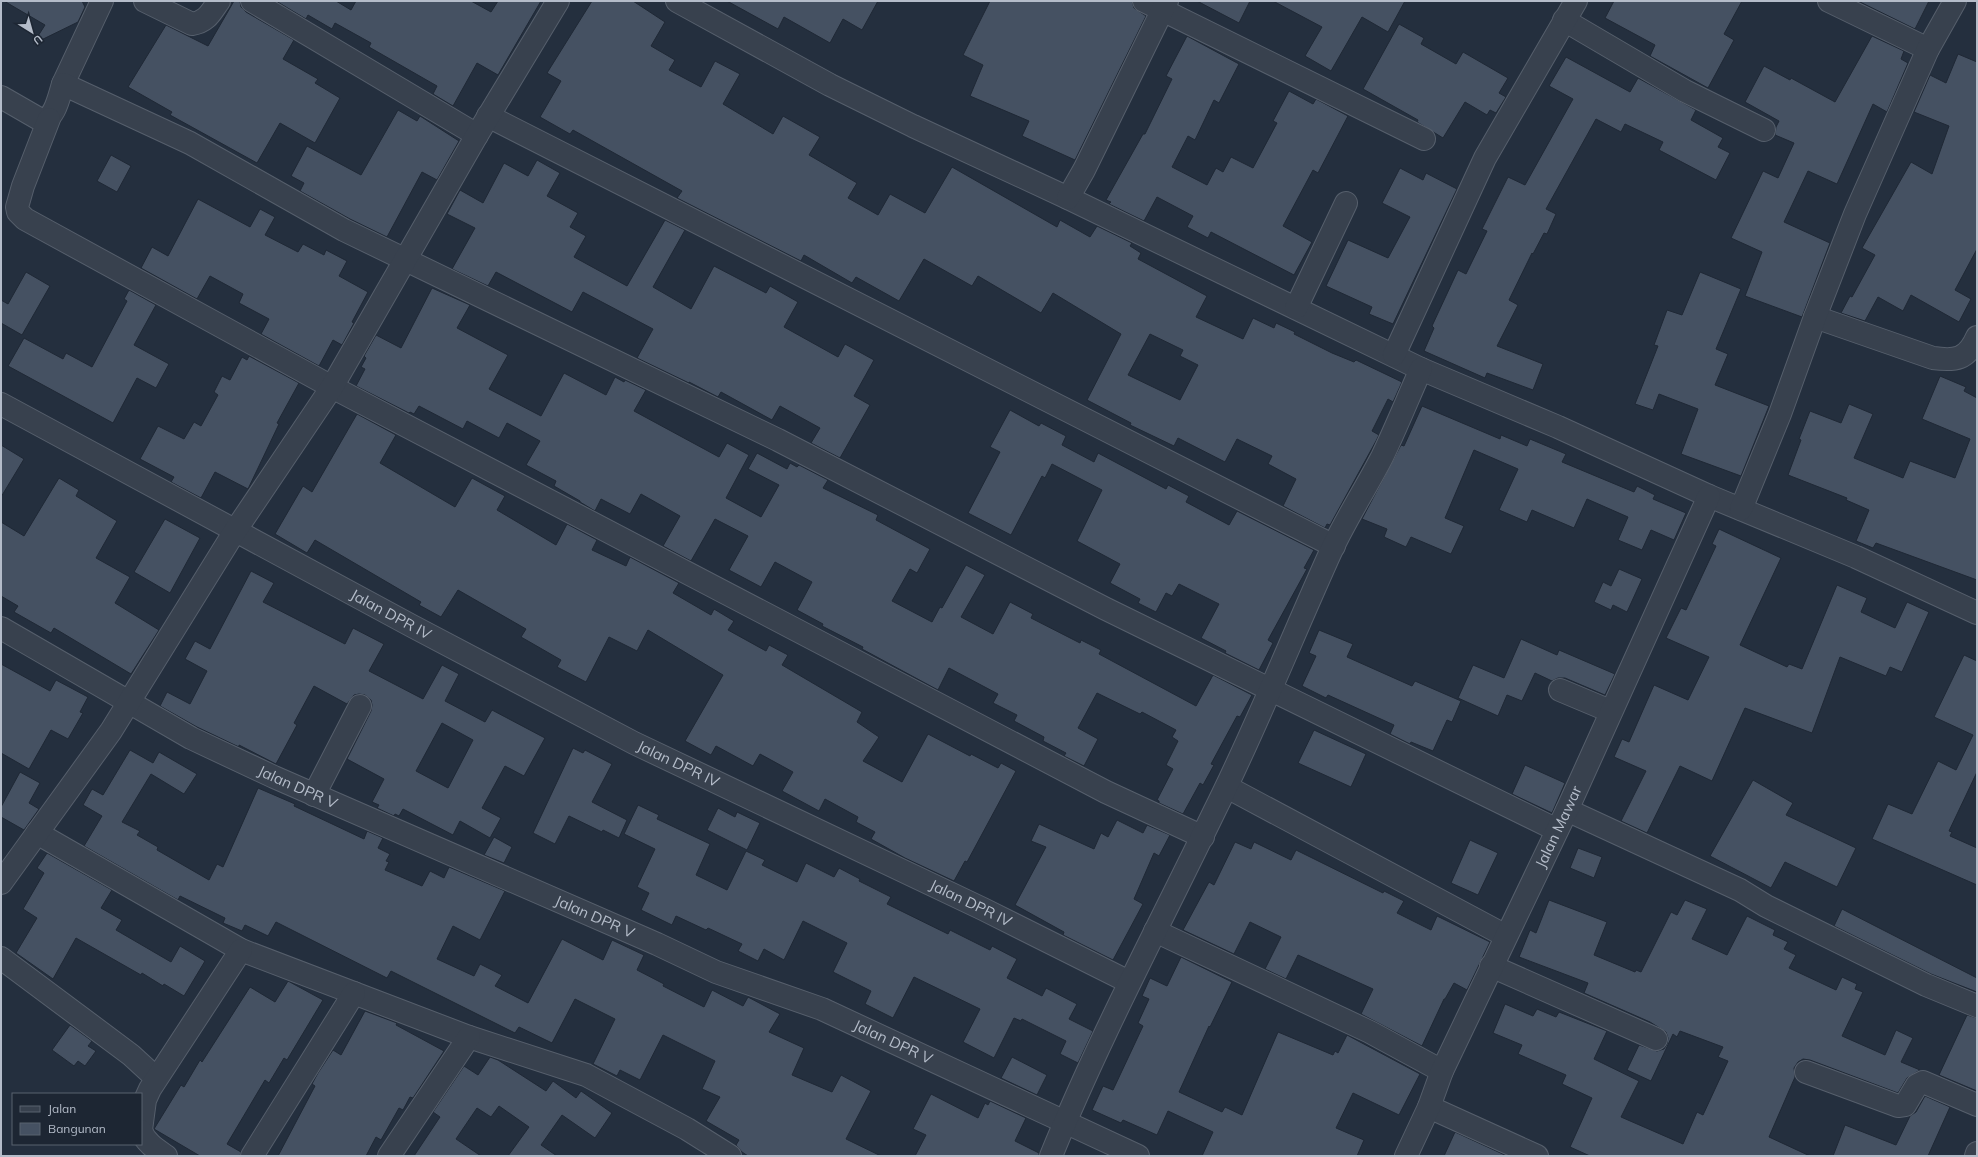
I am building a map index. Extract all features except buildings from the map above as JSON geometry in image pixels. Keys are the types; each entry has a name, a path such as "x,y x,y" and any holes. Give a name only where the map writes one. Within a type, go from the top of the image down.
{"street":[{"path":"102,1 70,65 23,186 17,207 20,216 332,387 1106,792 1202,837"},
{"path":"145,1 192,24 200,23 206,20 219,1"},
{"path":"252,1 477,135"},
{"path":"1,883 111,731 235,531 332,387 488,116 558,1"},
{"path":"677,1 830,85 913,126 1068,198 1421,369 1558,427 1741,510 1856,557 1977,613"},
{"path":"1394,355 1485,158 1576,1"},
{"path":"1829,1 1928,49"},
{"path":"1741,510 1780,414 1815,317 1855,214 1928,49 1955,1"},
{"path":"1068,198 1091,156 1158,4 1424,138"},
{"path":"1564,20 1685,91 1764,130"},
{"path":"63,84 190,143 344,230 778,440 1106,609 1556,830"},
{"path":"1,97 41,120 49,119"},
{"path":"488,116 1334,546"},
{"path":"1296,308 1346,203"},
{"path":"1815,317 1933,358 1945,360 1958,359 1966,354 1973,347 1977,337"},
{"path":"1052,1156 1065,1122 1129,982 1227,787 1271,691 1301,618 1334,546 1383,455 1421,369"},
{"name":"Jalan DPR IV","path":"1,404 634,744 983,910 1129,982"},
{"name":"Jalan Mawar","path":"1406,1156 1429,1107 1442,1071 1556,830 1567,810 1610,711 1709,496"},
{"name":"Jalan DPR V","path":"1,628 192,738 314,795 657,944 716,972 822,1009 1138,1156"},
{"path":"1560,690 1610,711"},
{"path":"314,795 360,706"},
{"path":"1227,787 1506,936"},
{"path":"1567,810 1740,890 1766,906 1926,985 1977,1006"},
{"path":"37,833 241,950 469,1037 586,1075 687,1130 730,1156"},
{"path":"1155,931 1370,1032 1442,1071"},
{"path":"142,1123 145,1100 156,1078 241,950"},
{"path":"1,958 131,1054 156,1078"},
{"path":"1491,966 1656,1039"},
{"path":"252,1156 354,993"},
{"path":"389,1156 469,1037"},
{"path":"1806,1072 1898,1106 1905,1105 1917,1084 1923,1082 1977,1105"},
{"path":"1429,1107 1537,1156"},
{"path":"142,1133 144,1138 151,1145 166,1156"}]}
